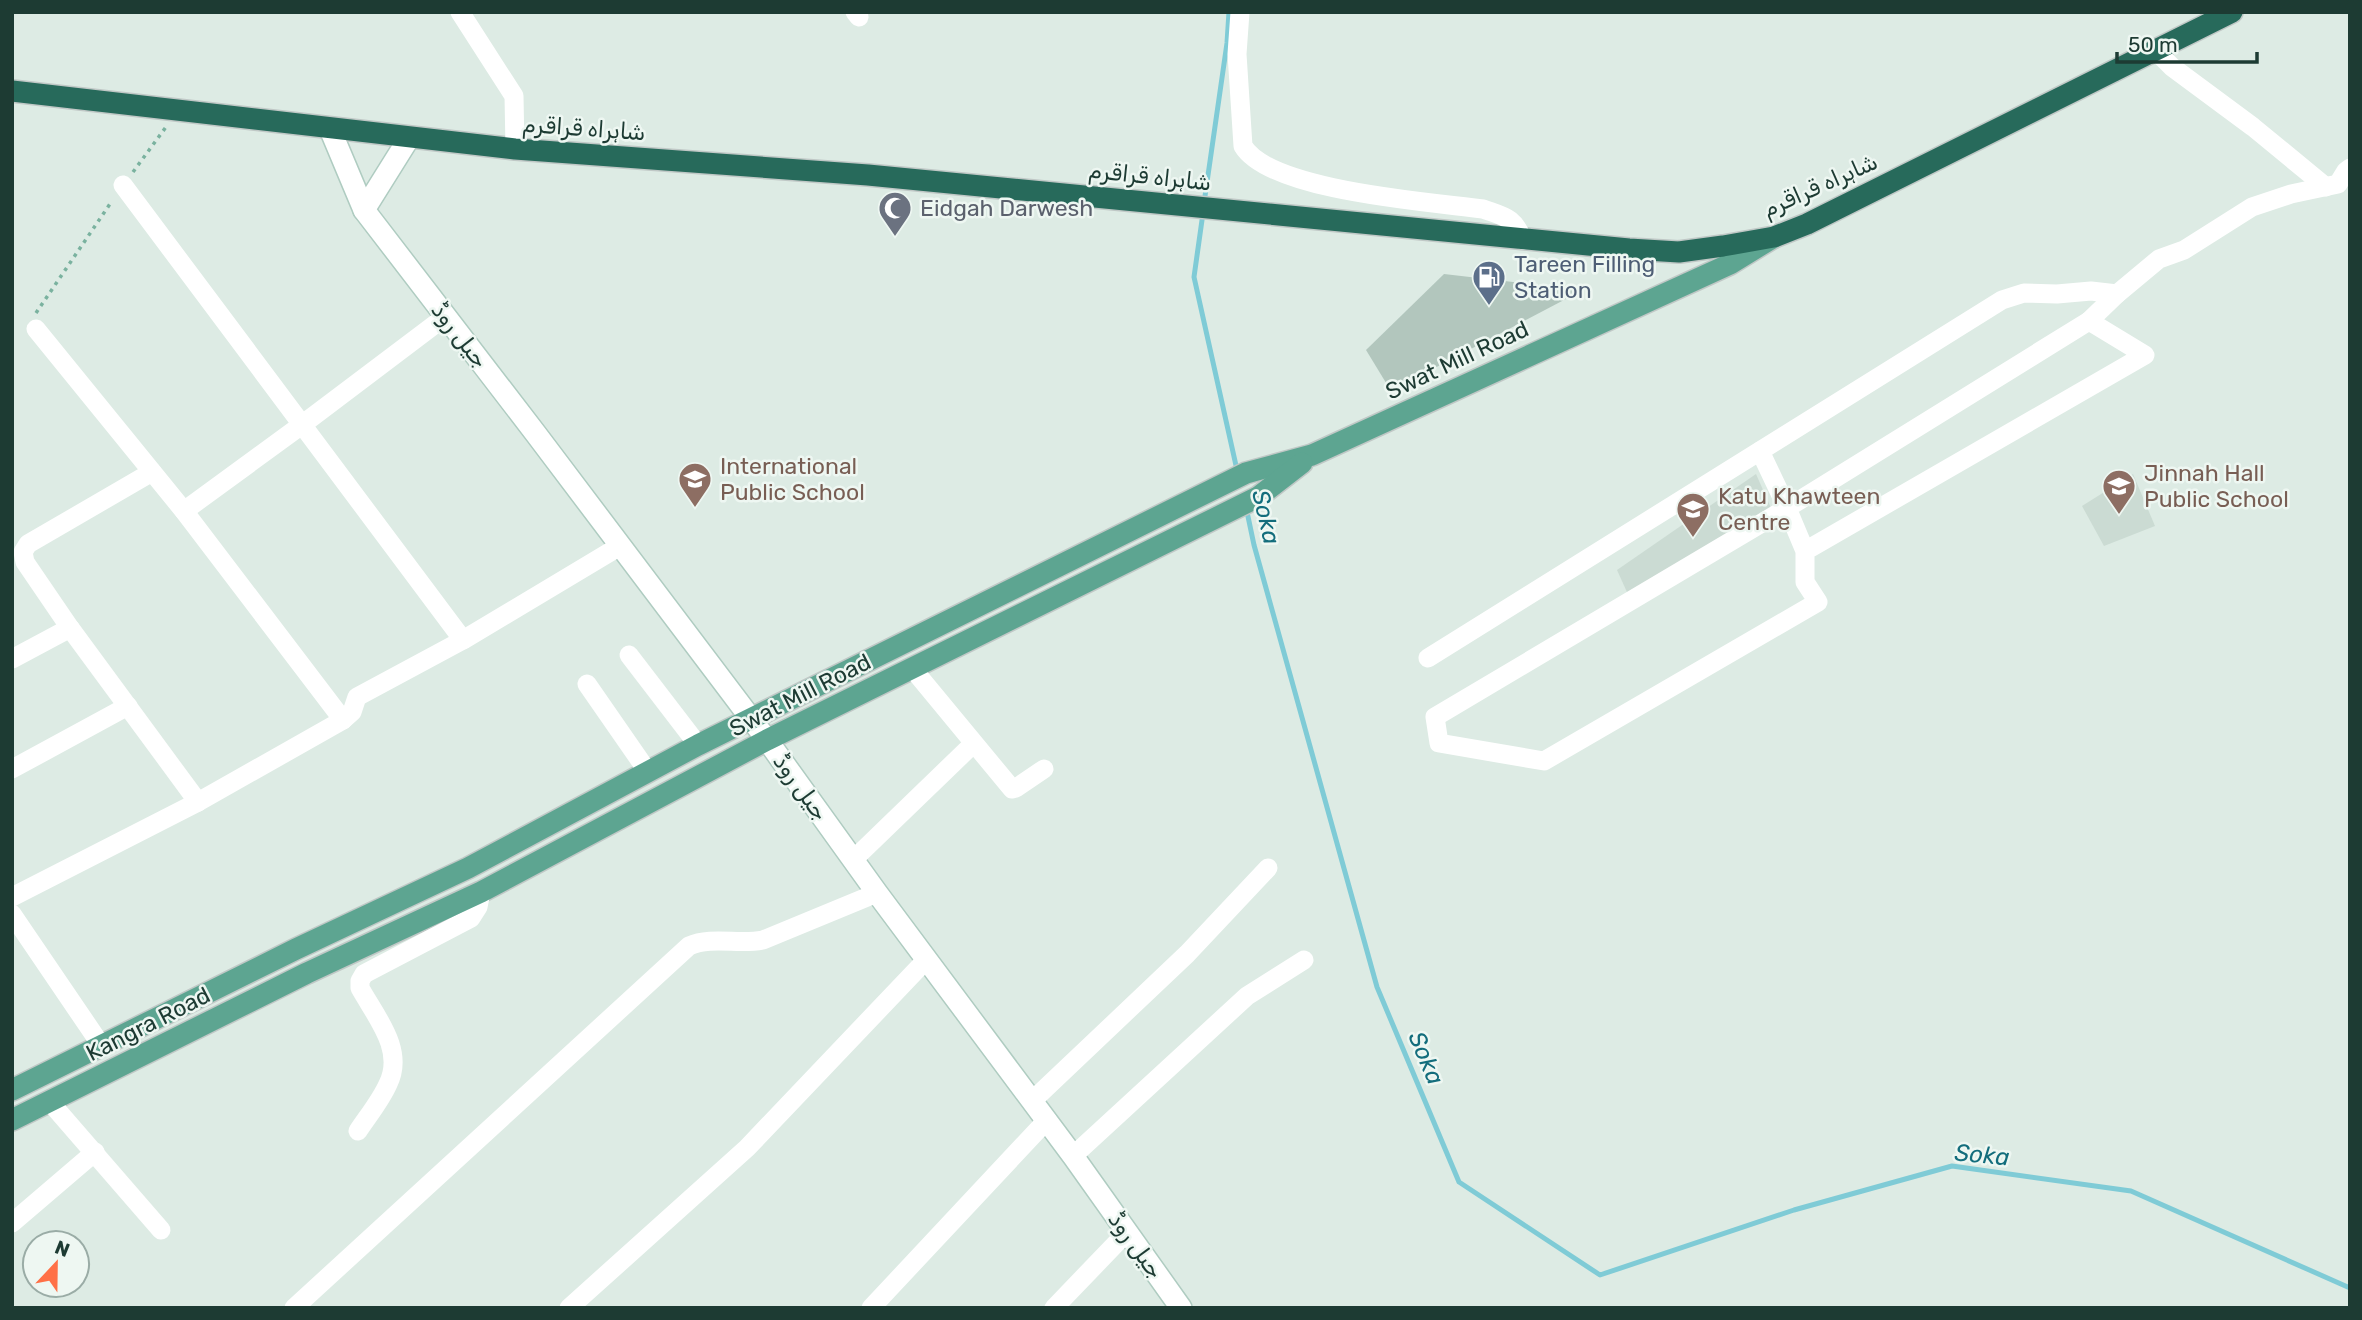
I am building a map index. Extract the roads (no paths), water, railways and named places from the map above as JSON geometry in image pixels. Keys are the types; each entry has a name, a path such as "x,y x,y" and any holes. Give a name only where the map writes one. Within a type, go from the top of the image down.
{"highway":[{"name":"شاہراہ قراقرم","path":"12,91 515,149 868,175 1523,240 1679,252 1774,237 1837,209 2232,12"}],"main road":[{"name":"Swat Mill Road","path":"296,949 468,868 751,719 1246,473 1312,456 1730,264 1774,237"},
{"name":"Swat Mill Road","path":"307,973 481,892 767,740 1258,497 1312,456"},
{"name":"Kangra Road","path":"12,1090 296,949"},
{"name":"Kangra Road","path":"12,1120 307,973"}],"street":[{"path":"460,12 514,96 515,149"},
{"path":"1240,12 1237,54 1239,94 1243,146 1250,157 1271,169 1321,187 1483,209 1508,217 1517,225 1523,240"},
{"path":"2156,51 2172,67 2253,127 2326,187"},
{"name":"جیل روڈ","path":"330,129 365,210 767,740 926,960 1047,1120 1181,1308"},
{"path":"365,210 409,138"},
{"path":"1759,451 1787,508 1805,551 1805,582 1818,602 1544,761 1439,743 1435,718 1787,508 2089,321 2160,259 2185,250 2252,207 2291,194 2338,184 2350,168"},
{"path":"123,185 463,640"},
{"path":"1428,658 2002,300 2024,292 2057,294 2091,291 2117,295"},
{"path":"184,511 446,316"},
{"path":"1805,551 2144,355 2089,321"},
{"path":"36,329 184,511 343,720"},
{"path":"152,472 28,544 23,552 25,562 70,628 198,802"},
{"path":"12,897 198,802 343,720 352,712 357,697 463,640 620,546"},
{"path":"12,659 70,628"},
{"path":"629,655 698,746"},
{"path":"912,668 1012,789 1044,769"},
{"path":"587,684 648,772"},
{"path":"12,769 128,706"},
{"path":"854,859 973,744"},
{"path":"1032,1101 1187,954 1268,868"},
{"path":"358,1131 388,1085 394,1060 387,1036 360,988 360,981 364,975 471,918 478,907 481,892"},
{"path":"294,1308 690,946 703,942 763,940 877,893"},
{"path":"12,914 101,1045"},
{"path":"569,1308 747,1148 926,960"},
{"path":"1073,1156 1247,996 1304,960"},
{"path":"50,1102 161,1230"},
{"path":"871,1308 1047,1120"},
{"path":"12,1223 95,1152"},
{"path":"1055,1308 1127,1232"}],"waterway":[{"name":"Soka","path":"1204,203 1229,12"},
{"name":"Soka","path":"1203,213 1194,277 1237,470"},
{"name":"Soka","path":"1246,507 1254,545 1377,987 1459,1182 1600,1275 1794,1210 1952,1166 2131,1191 2350,1288"}],"place":[{"name":"Eidgah Darwesh","path":"895,238"},
{"name":"Tareen Filling Station","path":"1489,307"},
{"name":"International Public School","path":"695,509"},
{"name":"Jinnah Hall Public School","path":"2119,516"},
{"name":"Katu Khawteen Centre","path":"1693,539"}]}
